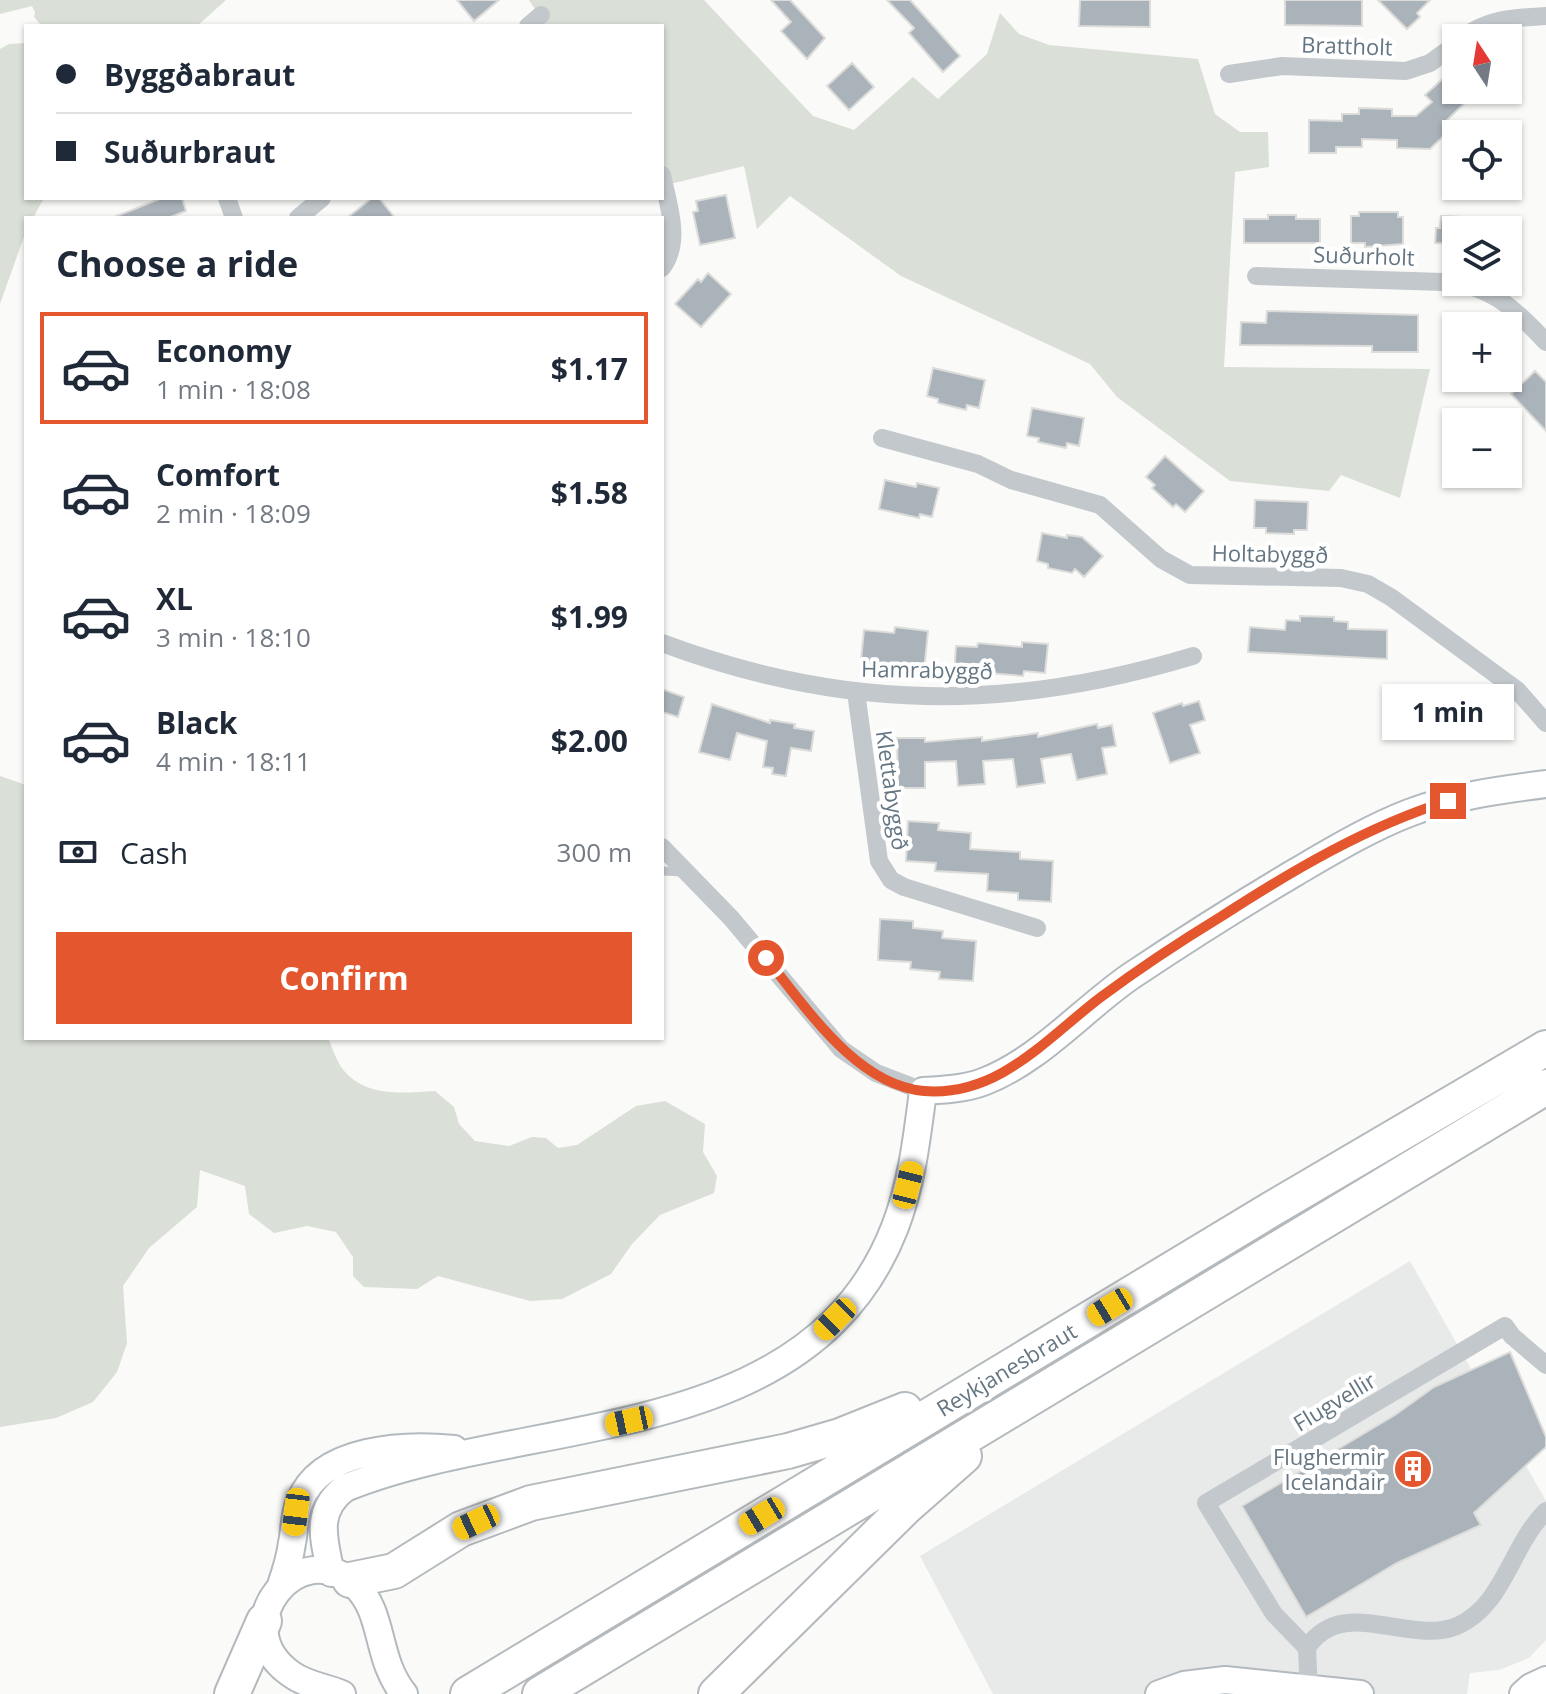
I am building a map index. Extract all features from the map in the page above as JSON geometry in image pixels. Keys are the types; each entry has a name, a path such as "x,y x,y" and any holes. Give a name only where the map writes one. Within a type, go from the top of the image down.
{"highway":[{"name":"Reykjanesbraut","path":"468,1694 1270,1210 1546,1048"},
{"name":"Reykjanesbraut","path":"540,1694 1546,1087"},
{"path":"716,1694 906,1507 966,1455 1275,1265 1366,1195"},
{"path":"340,1576 394,1571 461,1529 531,1503 788,1451 892,1417 953,1386 1130,1279 1270,1210"},
{"path":"232,1694 264,1621"}],"street":[{"path":"1488,24 1512,17 1546,16"},
{"name":"Brattholt","path":"1229,74 1282,66 1406,71 1430,63 1442,54"},
{"path":"664,185 673,232 668,260 664,265"},
{"path":"300,216 320,200"},
{"name":"Suðurholt","path":"1256,276 1443,282 1474,286 1502,299 1546,342"},
{"name":"Holtabyggð","path":"882,438 978,464 1011,480 1100,505 1169,566 1190,575 1341,578 1368,584 1392,598 1517,690 1546,723"},
{"name":"Hamrabyggð","path":"664,644 751,672 856,692 941,697 1026,693 1111,679 1193,656"},
{"name":"Klettabyggð","path":"856,692 876,848 885,874 904,887 1037,928"},
{"path":"664,849 757,948 841,1049 876,1073 923,1091 954,1089 983,1082 1013,1067 1045,1045 1101,997 1162,955 1224,915 1362,835 1408,813 1448,801 1546,784"},
{"path":"404,1694 390,1674 369,1603 340,1576 322,1533 326,1508 337,1493 358,1482 470,1450 629,1421 722,1391 774,1367 801,1350 847,1307 866,1281 894,1229 912,1169 923,1091"},
{"name":"Flugvellir","path":"1307,1648 1274,1614 1206,1503 1505,1326 1512,1336 1546,1365"},
{"path":"281,1585 290,1558 300,1501 317,1477 347,1459 384,1449 424,1446 470,1450"},
{"path":"1309,1692 1307,1648 1320,1634 1345,1623 1364,1621 1426,1633 1456,1627 1477,1615 1491,1602 1520,1544 1534,1522 1546,1511"},
{"path":"340,1576 307,1572 281,1585 272,1595 264,1621 266,1643 288,1672 307,1683 342,1694"},
{"path":"1159,1694 1184,1685 1225,1680 1309,1692 1360,1694"},
{"path":"1523,1694 1546,1680"}],"lane":[{"path":"664,871 687,872"}],"shaded area":[{"path":"0,0 226,0 199,24 40,24 34,17 32,6 0,14"},
{"path":"529,0 704,0 813,116 854,130 913,77 938,99 987,54 1000,13 1019,34 1049,45 1198,59 1215,114 1240,132 1268,132 1269,167 1235,172 1224,367 1430,369 1400,498 1341,475 1329,491 1230,481 1117,397 1090,364 901,276 790,196 757,229 744,166 664,186 664,24 545,24"},
{"path":"24,43 24,200 43,200 34,216 24,216 24,237 0,304 0,49 9,44"},
{"path":"0,776 24,784 24,1040 329,1040 341,1067 361,1084 384,1091 435,1091 454,1107 459,1124 475,1141 509,1146 532,1137 546,1138 558,1148 577,1145 636,1106 665,1101 705,1124 703,1152 717,1176 714,1193 660,1215 632,1244 611,1274 562,1299 530,1301 438,1276 417,1289 364,1287 353,1276 353,1257 336,1232 307,1226 274,1233 249,1214 245,1186 200,1170 197,1207 149,1248 123,1286 127,1343 117,1372 93,1402 56,1418 0,1427"},
{"path":"1410,1261 1546,1501 1546,1640 1529,1658 1499,1670 1470,1673 1467,1694 993,1694 920,1556"}],"building":[{"path":"457,0 499,0 474,21"},
{"path":"771,0 790,0 825,38 807,59 781,31 791,22"},
{"path":"887,0 910,0 960,56 943,72 909,33 914,28"},
{"path":"1080,0 1150,0 1150,27 1079,26"},
{"path":"1285,0 1362,0 1362,26 1285,25"},
{"path":"1378,0 1430,0 1417,13 1420,17 1407,29"},
{"path":"852,63 874,87 849,110 827,86"},
{"path":"1442,79 1442,104 1464,104 1447,120 1442,120 1442,138 1430,149 1397,148 1397,140 1362,139 1362,147 1336,147 1336,153 1309,153 1309,120 1342,121 1342,114 1359,114 1359,108 1392,109 1392,116 1416,116 1432,102 1425,95"},
{"path":"726,195 735,238 700,245 693,212 698,211 696,201"},
{"path":"157,200 183,200 186,211 173,216 117,216"},
{"path":"370,200 381,200 393,216 350,216"},
{"path":"1359,212 1398,212 1398,217 1403,217 1403,244 1365,247 1365,243 1351,243 1351,216 1359,216"},
{"path":"1268,215 1320,219 1320,243 1244,243 1244,219 1268,219"},
{"path":"1442,216 1442,243 1435,243 1436,228 1440,228"},
{"path":"708,273 731,294 701,327 675,304 698,279 701,282"},
{"path":"1267,311 1418,315 1418,352 1372,352 1372,346 1240,345 1241,322 1266,323"},
{"path":"933,368 985,380 979,408 967,405 966,410 938,403 938,399 927,396"},
{"path":"1535,371 1546,382 1546,431 1511,394 1522,392 1522,383"},
{"path":"1032,408 1084,418 1079,446 1067,443 1066,448 1038,442 1039,438 1027,436"},
{"path":"1165,456 1204,491 1185,512 1176,504 1173,507 1152,488 1155,485 1146,477"},
{"path":"885,480 939,488 932,517 920,514 919,518 879,509"},
{"path":"1255,500 1308,502 1307,530 1294,530 1294,534 1266,533 1266,528 1254,528"},
{"path":"1042,533 1067,538 1067,535 1082,537 1103,556 1084,577 1075,569 1072,573 1048,568 1048,564 1037,561"},
{"path":"1300,616 1334,617 1334,621 1348,622 1348,629 1387,630 1387,659 1248,652 1250,627 1285,630 1286,620 1300,621"},
{"path":"895,627 928,631 924,671 891,668 890,674 860,670 864,630 894,633"},
{"path":"1022,642 1048,644 1045,673 1024,671 1023,676 977,672 977,676 954,674 956,646 977,647 978,643 1022,647"},
{"path":"664,690 684,697 678,717 664,713"},
{"path":"1199,701 1205,720 1190,725 1200,753 1170,763 1153,713"},
{"path":"712,704 770,723 770,720 795,724 794,728 814,731 811,751 791,748 786,776 772,774 773,768 763,767 767,741 737,733 730,760 699,752"},
{"path":"1097,724 1098,728 1112,725 1116,746 1102,748 1107,774 1077,780 1071,754 1041,759 1045,783 1017,787 1013,759 983,761 985,784 958,786 956,761 925,762 925,788 898,788 897,738 925,738 925,742 982,737 982,741 1038,733 1038,737"},
{"path":"908,821 939,823 938,830 971,833 970,849 1020,852 1020,859 1053,861 1051,902 1018,900 1018,893 987,891 988,874 935,871 936,863 906,861"},
{"path":"880,919 913,921 913,928 943,931 942,938 976,941 973,981 939,979 940,972 910,969 911,962 878,960"},
{"name":"Flughermir Icelandair","path":"1510,1352 1546,1437 1546,1447 1474,1513 1481,1525 1397,1563 1306,1617 1242,1506 1395,1415 1434,1387"}],"place":[{"name":"Flughermir Icelandair","path":"1413,1469"}],"route":[{"path":"766,958 841,1049 859,1063 923,1091 954,1089 983,1082 1013,1067 1130,977 1224,915 1316,860 1408,813 1448,801"}]}
